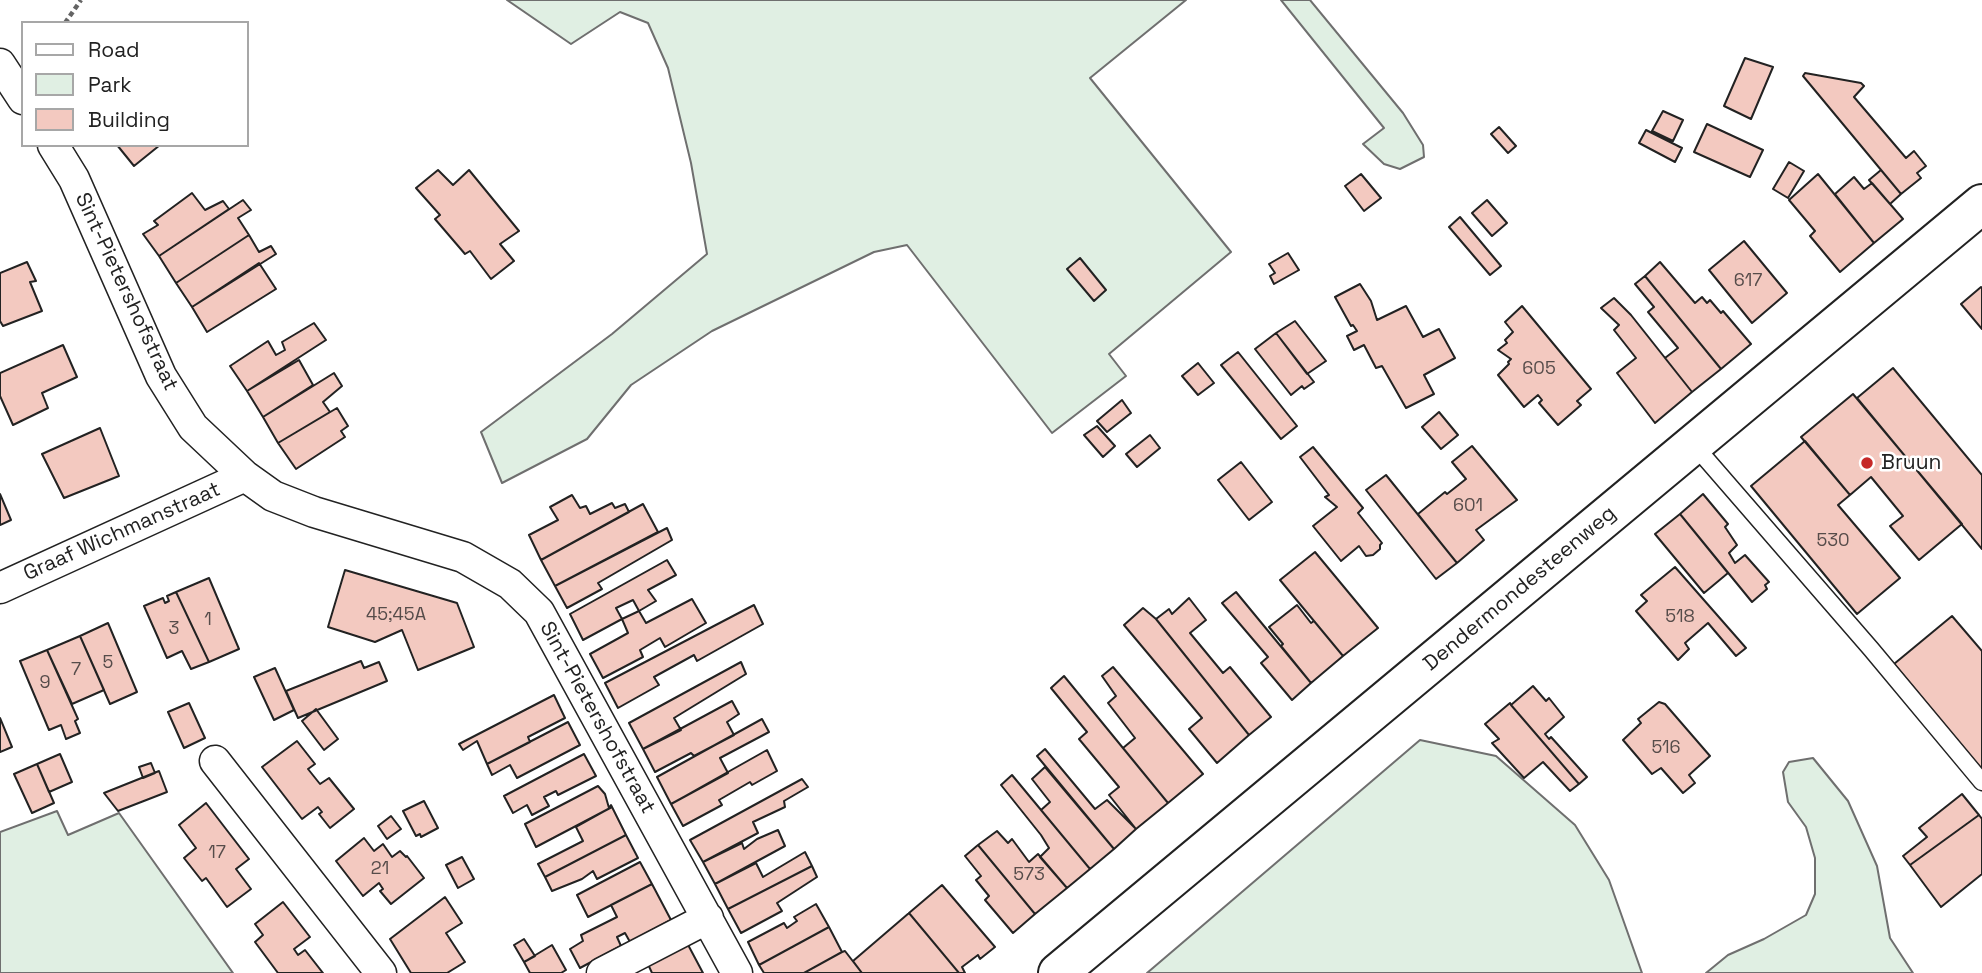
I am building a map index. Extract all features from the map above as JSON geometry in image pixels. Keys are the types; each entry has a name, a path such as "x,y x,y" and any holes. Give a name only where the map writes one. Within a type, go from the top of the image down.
{"main road":[{"name":"Dendermondesteenweg","path":"1058,973 1982,204"}],"street":[{"path":"0,64 21,96"},
{"name":"Sint-Pietershofstraat","path":"53,147 74,179 161,376 193,427 245,476 273,496 314,512 463,557 510,584 539,612 737,973"},
{"name":"Graaf Wichmanstraat","path":"0,588 245,476"},
{"path":"215,761 381,973"},
{"path":"602,973 708,918"}],"lane":[{"path":"1694,445 1982,782"}],"path":[{"path":"66,21 81,0"}],"green space":[{"path":"507,0 1186,0 1090,78 1231,252 1109,354 1126,376 1052,433 907,245 874,252 712,331 631,385 587,439 502,483 481,432 612,334 707,254 691,163 668,68 648,23 620,12 571,44"},
{"path":"1281,0 1310,0 1403,113 1423,145 1424,157 1400,169 1384,164 1363,144 1384,128"},
{"path":"1420,740 1496,756 1575,825 1609,880 1642,973 1147,973"},
{"path":"1813,758 1848,801 1877,866 1890,938 1913,973 1706,973 1728,955 1764,939 1806,915 1815,894 1815,858 1806,827 1788,802 1783,772 1789,762"},
{"path":"57,811 68,835 119,813 233,973 0,973 0,832"}],"building":[{"path":"1745,58 1773,67 1751,119 1724,106"},
{"path":"1805,73 1861,83 1864,86 1854,97 1906,158 1914,151 1926,166 1917,173 1921,178 1901,194 1803,76"},
{"path":"1663,111 1683,120 1673,141 1652,131"},
{"path":"1707,124 1763,150 1750,177 1694,152"},
{"path":"1499,127 1516,146 1508,153 1491,134"},
{"path":"1646,130 1682,148 1675,162 1639,143"},
{"path":"119,147 158,147 134,166"},
{"path":"1789,162 1804,171 1788,198 1773,189"},
{"path":"438,170 453,185 469,170 519,231 500,244 514,261 491,279 470,251 465,254 435,219 440,215 416,188"},
{"path":"1881,170 1901,194 1890,204 1869,180"},
{"path":"1361,174 1381,198 1364,211 1345,186"},
{"path":"1818,174 1874,243 1840,272 1810,236 1815,231 1789,200"},
{"path":"1854,177 1864,189 1872,183 1903,219 1874,243 1835,194"},
{"path":"192,193 205,210 223,201 229,209 159,256 143,234 158,225 154,221"},
{"path":"243,200 251,210 238,218 249,235 176,283 159,256"},
{"path":"1487,200 1507,223 1492,236 1472,213"},
{"path":"1460,217 1501,266 1490,275 1449,227"},
{"path":"249,235 259,252 271,246 276,254 192,307 176,283"},
{"path":"1744,241 1787,293 1752,323 1709,270"},
{"path":"1288,253 1299,270 1274,284 1270,276 1275,273 1269,264"},
{"path":"1080,258 1106,290 1094,301 1067,269"},
{"path":"27,262 36,281 30,282 42,311 3,326 0,321 0,273"},
{"path":"1660,262 1695,303 1702,297 1707,303 1710,300 1751,344 1721,369 1645,276"},
{"path":"259,263 276,289 207,332 192,307"},
{"path":"1645,276 1721,369 1692,392 1665,358 1678,348 1648,312 1654,307 1635,284"},
{"path":"1360,284 1371,301 1377,320 1406,306 1423,337 1439,329 1455,358 1424,375 1434,394 1406,408 1382,366 1376,368 1364,345 1354,350 1347,336 1357,331 1351,326 1335,297"},
{"path":"1982,288 1982,329 1961,304"},
{"path":"1614,298 1631,315 1692,392 1655,423 1617,373 1636,358 1614,330 1619,325 1601,308"},
{"path":"1522,306 1591,389 1577,401 1581,405 1558,425 1539,403 1542,400 1538,395 1524,407 1498,375 1511,359 1498,350 1507,343 1505,340 1513,332 1505,322"},
{"path":"1295,321 1326,361 1307,374 1276,333"},
{"path":"314,323 326,340 247,391 230,366 268,341 276,355 285,350 282,342"},
{"path":"1276,333 1314,382 1304,389 1302,386 1291,395 1255,349"},
{"path":"63,345 77,377 42,393 48,408 13,425 0,396 0,373"},
{"path":"1238,352 1297,426 1281,439 1221,365"},
{"path":"299,360 313,385 263,417 247,391"},
{"path":"1198,363 1214,383 1198,395 1182,376"},
{"path":"1893,368 1982,475 1982,549 1857,398"},
{"path":"334,373 342,386 323,402 330,412 278,443 263,417"},
{"name":"Bruun","path":"1853,394 1962,524 1919,560 1890,526 1903,516 1871,477 1850,495 1801,437"},
{"path":"1122,400 1131,413 1107,432 1097,421"},
{"path":"337,408 348,426 341,431 345,437 296,469 278,443"},
{"path":"1439,412 1458,435 1441,449 1422,427"},
{"path":"1097,426 1115,446 1103,457 1084,435"},
{"path":"100,428 119,476 64,498 42,454"},
{"path":"1150,435 1160,448 1137,467 1126,454"},
{"path":"1805,441 1850,495 1838,505 1900,578 1857,614 1751,486"},
{"path":"1472,446 1517,500 1476,530 1484,540 1457,563 1418,514 1466,479 1452,462"},
{"path":"1313,447 1363,508 1358,513 1382,543 1373,555 1366,556 1359,546 1341,561 1313,526 1337,507 1325,497 1329,495 1300,457"},
{"path":"1241,462 1272,502 1249,520 1218,480"},
{"path":"1386,475 1457,563 1436,579 1366,490"},
{"path":"0,494 11,520 0,525"},
{"path":"1703,494 1728,524 1725,527 1737,545 1729,553 1735,563 1745,555 1769,582 1765,585 1767,589 1752,602 1680,514"},
{"path":"572,495 580,508 586,506 590,514 612,503 615,508 625,504 629,512 541,560 529,535 558,520 550,507"},
{"path":"643,504 658,532 555,586 541,560"},
{"path":"1680,514 1728,573 1704,593 1655,534"},
{"path":"667,528 672,540 598,583 602,589 567,608 555,586"},
{"path":"1315,552 1378,628 1343,656 1280,580"},
{"path":"667,560 676,575 648,590 656,601 639,611 633,600 616,608 622,619 583,640 570,614"},
{"path":"1675,567 1746,648 1736,656 1708,623 1685,643 1689,649 1678,660 1636,611 1647,601 1641,595"},
{"path":"345,570 457,603 474,647 418,670 402,630 375,642 328,627"},
{"path":"209,578 239,649 209,662 176,592"},
{"path":"176,592 209,662 191,669 182,651 167,658 144,606 163,598 165,603 169,601 167,596"},
{"path":"1236,592 1311,683 1292,700 1261,663 1268,657 1222,603"},
{"path":"1189,598 1206,620 1190,633 1223,673 1230,667 1271,717 1249,735 1156,619 1169,609 1172,614"},
{"path":"692,599 706,623 665,647 660,638 640,650 643,657 603,678 590,654 628,633 622,619 639,611 646,623"},
{"path":"754,605 763,624 697,661 694,655 654,677 659,685 618,708 605,683"},
{"path":"1297,605 1343,656 1311,683 1269,627"},
{"path":"1143,608 1156,619 1249,735 1217,763 1189,729 1202,718 1124,625"},
{"path":"1952,616 1982,651 1982,770 1894,664"},
{"path":"108,623 137,692 110,704 80,636"},
{"path":"80,636 104,690 72,704 47,650"},
{"path":"47,650 78,719 75,721 80,733 66,739 61,725 49,730 20,661"},
{"path":"361,661 364,668 379,662 387,681 298,718 286,691"},
{"path":"741,662 746,674 674,718 681,730 643,749 629,723"},
{"path":"1113,667 1203,774 1168,803 1123,748 1135,738 1108,703 1116,696 1102,676"},
{"path":"275,668 294,710 274,720 254,677"},
{"path":"1064,676 1168,803 1136,829 1109,795 1119,787 1079,739 1087,732 1051,688"},
{"path":"1533,686 1546,701 1549,698 1564,717 1545,734 1549,739 1551,737 1587,777 1579,784 1511,705"},
{"path":"554,695 565,718 528,737 530,742 487,764 477,741 463,750 459,744"},
{"path":"732,701 739,714 727,722 734,735 655,772 643,749"},
{"path":"1659,702 1665,704 1710,756 1689,775 1695,783 1683,793 1661,768 1652,774 1623,740 1641,723 1638,719"},
{"path":"189,703 205,738 184,748 168,712"},
{"path":"1510,703 1579,784 1570,791 1543,762 1524,778 1492,743 1499,739 1485,724"},
{"path":"316,709 338,739 324,750 302,721"},
{"path":"0,718 12,747 0,752"},
{"path":"762,719 769,732 720,758 728,773 671,804 657,777"},
{"path":"568,722 580,745 517,778 510,765 492,775 487,764"},
{"path":"297,741 315,764 308,769 320,784 329,778 354,809 330,828 319,814 322,812 318,807 302,819 262,767"},
{"path":"1045,749 1095,809 1107,800 1136,829 1114,849 1037,756"},
{"path":"767,750 777,771 752,785 750,782 719,800 722,805 683,826 671,804"},
{"path":"60,754 72,782 49,792 37,764"},
{"path":"584,754 596,776 558,795 556,791 544,797 549,806 532,815 527,805 513,813 504,796"},
{"path":"151,763 155,773 143,778 139,767"},
{"path":"37,764 54,803 32,813 14,774"},
{"path":"1045,767 1114,849 1090,869 1041,810 1050,802 1032,779"},
{"path":"159,771 167,792 118,811 104,793"},
{"path":"1012,775 1090,869 1067,888 1040,857 1049,848 1041,835 1001,785"},
{"path":"802,779 808,787 784,801 785,807 753,822 758,833 703,862 690,840"},
{"path":"598,786 605,794 609,808 611,805 612,807 536,847 525,824"},
{"path":"1962,794 1979,815 1910,865 1903,856 1927,837 1919,828"},
{"path":"424,801 438,828 421,837 420,834 416,836 403,811"},
{"path":"206,803 249,859 236,869 251,889 227,907 206,878 202,881 184,858 196,848 179,825"},
{"path":"612,807 626,835 545,877 538,864 583,841 576,827"},
{"path":"1979,815 1982,819 1982,874 1941,907 1910,865"},
{"path":"391,816 401,829 387,839 378,826"},
{"path":"778,830 785,846 715,884 703,862 742,843 744,849 757,839"},
{"path":"997,831 1008,843 1012,839 1029,862 1038,854 1067,888 1035,914 978,845"},
{"path":"626,835 638,858 597,879 593,871 582,879 552,891 545,877"},
{"path":"364,838 374,851 383,844 392,857 400,851 424,878 391,904 380,891 383,889 379,883 363,896 336,861"},
{"path":"978,845 1035,914 1013,933 985,900 989,896 976,880 981,876 965,856"},
{"path":"805,852 812,866 728,909 715,884 756,863 763,877"},
{"path":"462,857 474,879 458,888 446,865"},
{"path":"640,862 652,884 588,917 577,895"},
{"path":"812,866 817,877 777,903 782,911 741,933 728,909"},
{"path":"652,884 671,920 630,942 625,933 617,937 621,946 580,968 570,949 583,941 581,935 617,917 611,905"},
{"path":"942,885 995,947 980,959 978,955 962,967 965,973 959,973 909,913"},
{"path":"445,897 462,923 446,933 465,962 447,973 411,973 390,939"},
{"path":"283,902 310,937 294,949 298,955 305,950 323,973 278,973 255,942 263,935 255,924"},
{"path":"816,904 829,927 759,965 748,942 784,923 787,928 797,921 794,917"},
{"path":"909,913 959,973 862,973 853,961"},
{"path":"829,927 842,952 804,973 764,973 759,965"},
{"path":"524,939 535,956 524,962 514,945"},
{"path":"686,941 703,973 652,973 647,962"},
{"path":"552,945 566,970 561,973 530,973 524,962"},
{"path":"845,951 862,973 804,973 842,952"}],"place":[{"name":"Bruun","path":"1867,463"}]}
